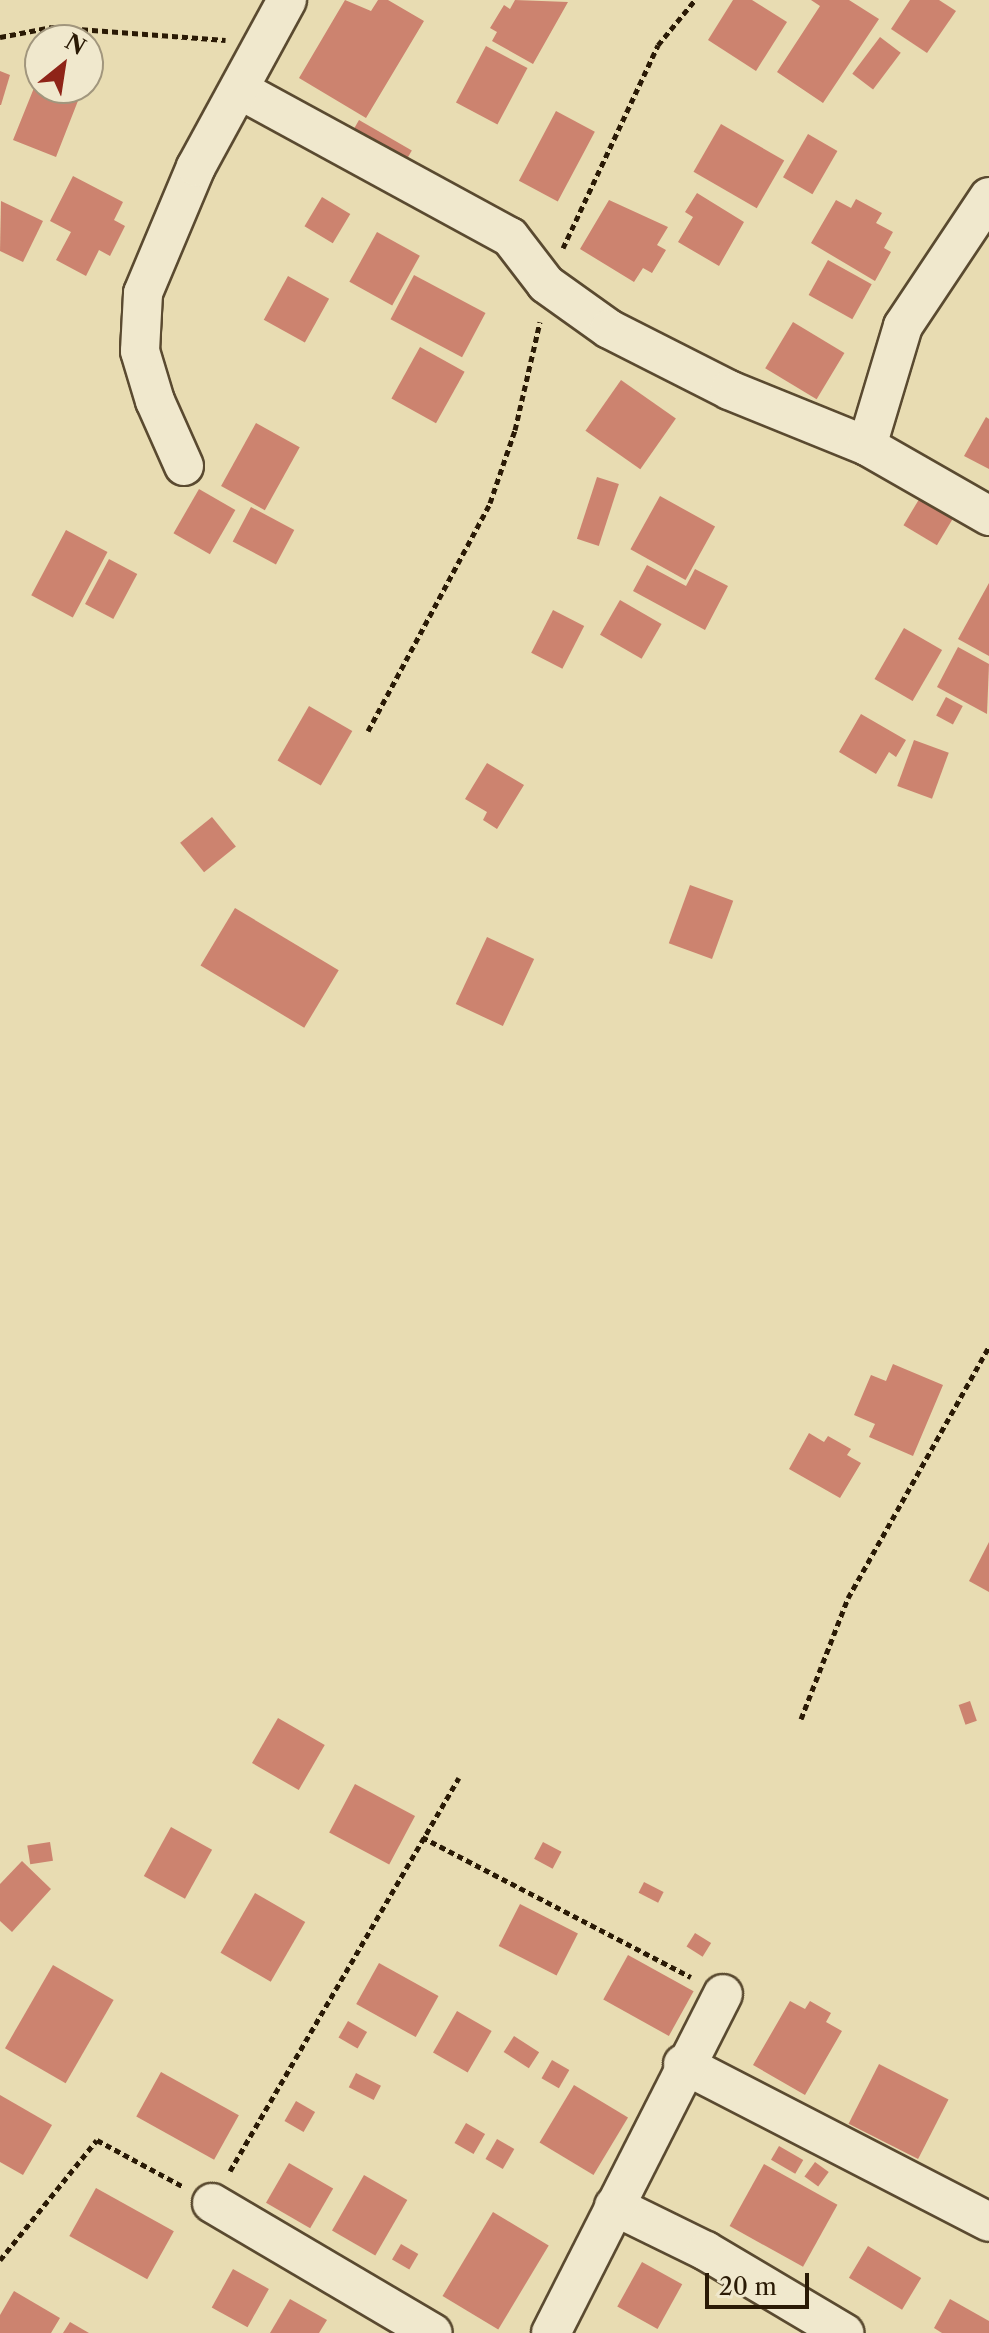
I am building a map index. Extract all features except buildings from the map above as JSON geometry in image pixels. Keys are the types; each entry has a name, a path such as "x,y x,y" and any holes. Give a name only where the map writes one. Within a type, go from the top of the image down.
{"street":[{"path":"184,466 155,401 140,351 143,293 196,167 287,0"},
{"path":"240,90 510,237 546,284 609,329 729,390 867,446 989,516"},
{"path":"867,446 903,326 989,197"},
{"path":"551,2333 683,2064 723,1994"},
{"path":"683,2064 989,2222"},
{"path":"212,2203 433,2333"},
{"path":"614,2206 706,2251 844,2333"}],"path":[{"path":"368,731 490,503 515,430 546,284 658,45 695,0"},
{"path":"0,37 52,27 177,40 265,40"},
{"path":"801,1719 848,1598 989,1347"},
{"path":"0,2260 97,2140 212,2203 459,1778"},
{"path":"422,1837 723,1994"}]}
